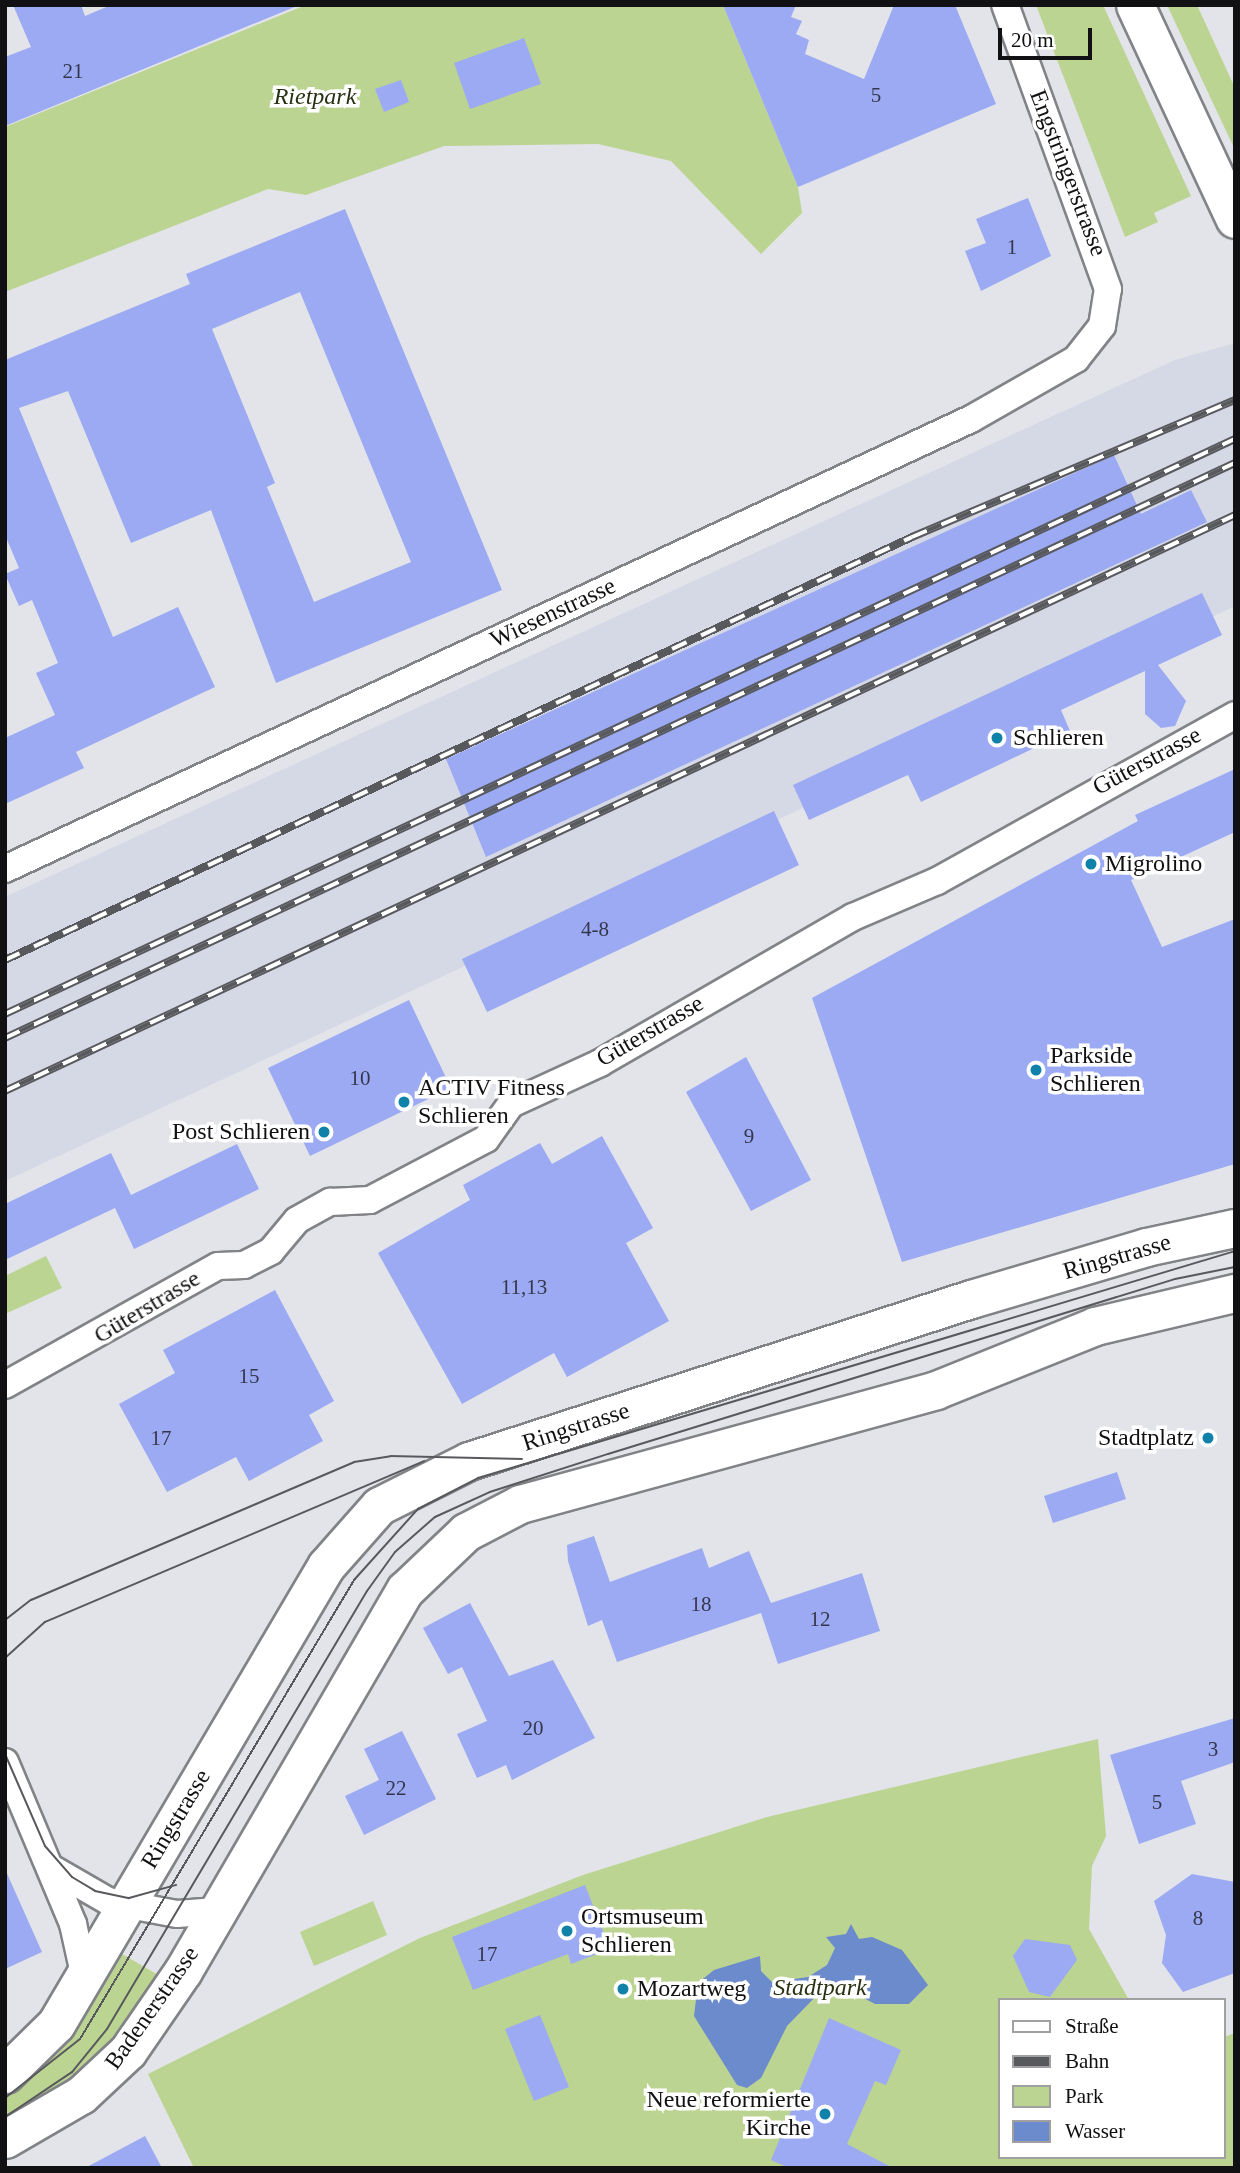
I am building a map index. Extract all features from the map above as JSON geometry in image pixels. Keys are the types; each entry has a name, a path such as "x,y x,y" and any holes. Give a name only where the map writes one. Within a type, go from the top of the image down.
{"main road":[{"path":"1135,5 1227,204"},
{"name":"Ringstrasse","path":"85,1978 125,1905 337,1549 401,1492 469,1461 971,1299 1146,1247 1235,1228"},
{"path":"216,1910 405,1590 466,1532 520,1504 936,1391 1095,1326 1235,1293"},
{"name":"Badenerstrasse","path":"5,2139 109,2073 178,1978 216,1910"},
{"path":"5,2074 56,2024 85,1978"}],"street":[{"name":"Engstringerstrasse","path":"1005,5 1104,267 1107,310 1092,343"},
{"name":"Wiesenstrasse","path":"5,869 971,419 1059,373 1092,343"},
{"name":"Güterstrasse","path":"5,1385 218,1266 244,1265 271,1251 297,1220 330,1202 370,1200 486,1139 511,1104 623,1050 853,917 937,881 1235,715"},
{"path":"5,1762 74,1924 85,1978"},
{"path":"51,1868 98,1897 125,1905 177,1914 216,1910"}],"shaded area":[{"path":"1235,343 1235,606 5,1181 5,897 1175,360"}],"green space":[{"name":"Rietpark","path":"306,5 723,5 798,187 802,213 761,254 671,161 598,144 444,146 306,195 268,189 5,292 5,127"},
{"path":"1036,5 1103,5 1191,196 1154,213 1158,222 1125,237"},
{"path":"1167,5 1197,5 1235,88 1235,150"},
{"path":"46,1256 62,1288 5,1314 5,1276"},
{"name":"Stadtpark","path":"1098,1739 1106,1836 1092,1866 1089,1929 1128,1998 998,1998 998,2159 1226,2159 1226,2036 1235,2033 1235,2168 194,2168 148,2074 420,1938 583,1875 767,1817"},
{"path":"373,1901 387,1935 314,1966 300,1932"},
{"path":"112,1948 165,1979 108,2058 5,2128 5,2087"}],"water":[{"path":"851,1924 859,1939 872,1937 902,1950 928,1985 909,2004 875,2004 841,1986 822,1990 787,2026 761,2078 747,2088 737,2085 694,2016 698,1983 714,1970 760,1956 761,1971 772,1982 808,1977 827,1965 835,1948 826,1937 846,1934"}],"building":[{"path":"13,5 81,5 85,16 111,5 297,6 5,126 5,57 31,47"},
{"path":"723,5 796,5 791,17 802,21 796,34 809,40 805,54 864,79 894,5 955,5 996,104 798,187"},
{"path":"524,38 541,84 470,109 454,63"},
{"path":"401,80 409,102 384,112 375,89"},
{"path":"1028,198 1051,256 981,291 965,251 986,243 976,219"},
{"path":"345,209 502,590 276,683 211,510 131,543 68,391 19,408 113,637 178,607 215,687 76,752 84,768 5,804 5,738 55,715 36,673 58,663 32,600 19,606 5,574 19,568 5,535 5,360 190,284 186,274","holes":["300,292 411,562 314,602 267,487 275,483 212,329"]},
{"path":"1114,455 1141,514 1191,490 1207,522 486,857 446,759"},
{"path":"1202,593 1222,635 1158,665 1186,701 1175,726 1161,728 1145,714 1145,671 1061,710 1070,731 921,802 908,775 809,820 793,785"},
{"name":"Parkside Schlieren","path":"1235,769 1235,832 1131,880 1162,947 1235,919 1235,1164 902,1262 812,998 1138,821 1135,815"},
{"path":"774,811 799,865 487,1012 462,959"},
{"path":"409,1000 451,1088 310,1156 268,1068"},
{"path":"746,1057 811,1180 751,1211 686,1092"},
{"path":"602,1136 653,1228 626,1243 669,1321 567,1377 554,1353 462,1404 378,1253 470,1200 463,1185 540,1143 552,1164"},
{"path":"237,1144 259,1189 134,1249 115,1208 5,1260 5,1204 111,1153 131,1195"},
{"path":"275,1290 334,1401 309,1415 323,1441 249,1481 236,1457 167,1492 119,1404 175,1373 163,1350"},
{"path":"1117,1472 1126,1499 1053,1523 1044,1496"},
{"path":"594,1536 610,1582 702,1548 709,1568 749,1551 771,1603 862,1573 880,1631 778,1664 761,1613 617,1662 602,1620 588,1626 568,1561 567,1545"},
{"path":"470,1603 509,1676 553,1660 595,1738 512,1780 506,1765 477,1778 457,1734 487,1721 462,1667 448,1674 423,1628"},
{"path":"1235,1718 1235,1762 1181,1781 1196,1824 1139,1844 1110,1755"},
{"path":"402,1731 436,1799 364,1835 345,1796 379,1780 364,1749"},
{"path":"5,1869 42,1952 5,1969"},
{"path":"1192,1874 1235,1882 1235,1973 1183,1992 1162,1963 1166,1935 1154,1901"},
{"path":"585,1885 610,1949 571,1964 568,1954 473,1990 452,1937"},
{"path":"1025,1939 1070,1945 1077,1960 1050,1997 1029,1992 1013,1956"},
{"path":"540,2015 569,2087 534,2101 505,2029"},
{"name":"Neue reformierte Kirche","path":"829,2018 901,2050 886,2085 875,2081 847,2144 893,2168 789,2168 771,2160"},
{"path":"145,2136 162,2168 85,2168"}],"tram line":[{"path":"5,2098 80,2039 354,1580 418,1509 478,1478 1235,1251"},
{"path":"5,2117 72,2072 107,2029 367,1591 395,1552 435,1517 490,1492 608,1454 1175,1279 1235,1267"},
{"path":"5,1620 31,1600 354,1462 391,1456 522,1459"},
{"path":"5,1658 45,1622 424,1461"},
{"path":"5,1754 45,1846 72,1877 95,1891 129,1898 176,1885"}],"railway":[{"path":"5,960 912,537 1235,400"},
{"path":"5,1014 1235,439"},
{"path":"5,1038 1235,463"},
{"path":"5,1091 1235,515"}],"place":[{"name":"Schlieren","path":"997,738"},
{"name":"Migrolino","path":"1091,864"},
{"name":"Parkside Schlieren","path":"1036,1070"},
{"name":"ACTIV Fitness Schlieren","path":"404,1102"},
{"name":"Post Schlieren","path":"324,1132"},
{"name":"Stadtplatz","path":"1208,1438"},
{"name":"Ortsmuseum Schlieren","path":"567,1931"},
{"name":"Mozartweg","path":"623,1989"},
{"name":"Neue reformierte Kirche","path":"825,2114"}]}
